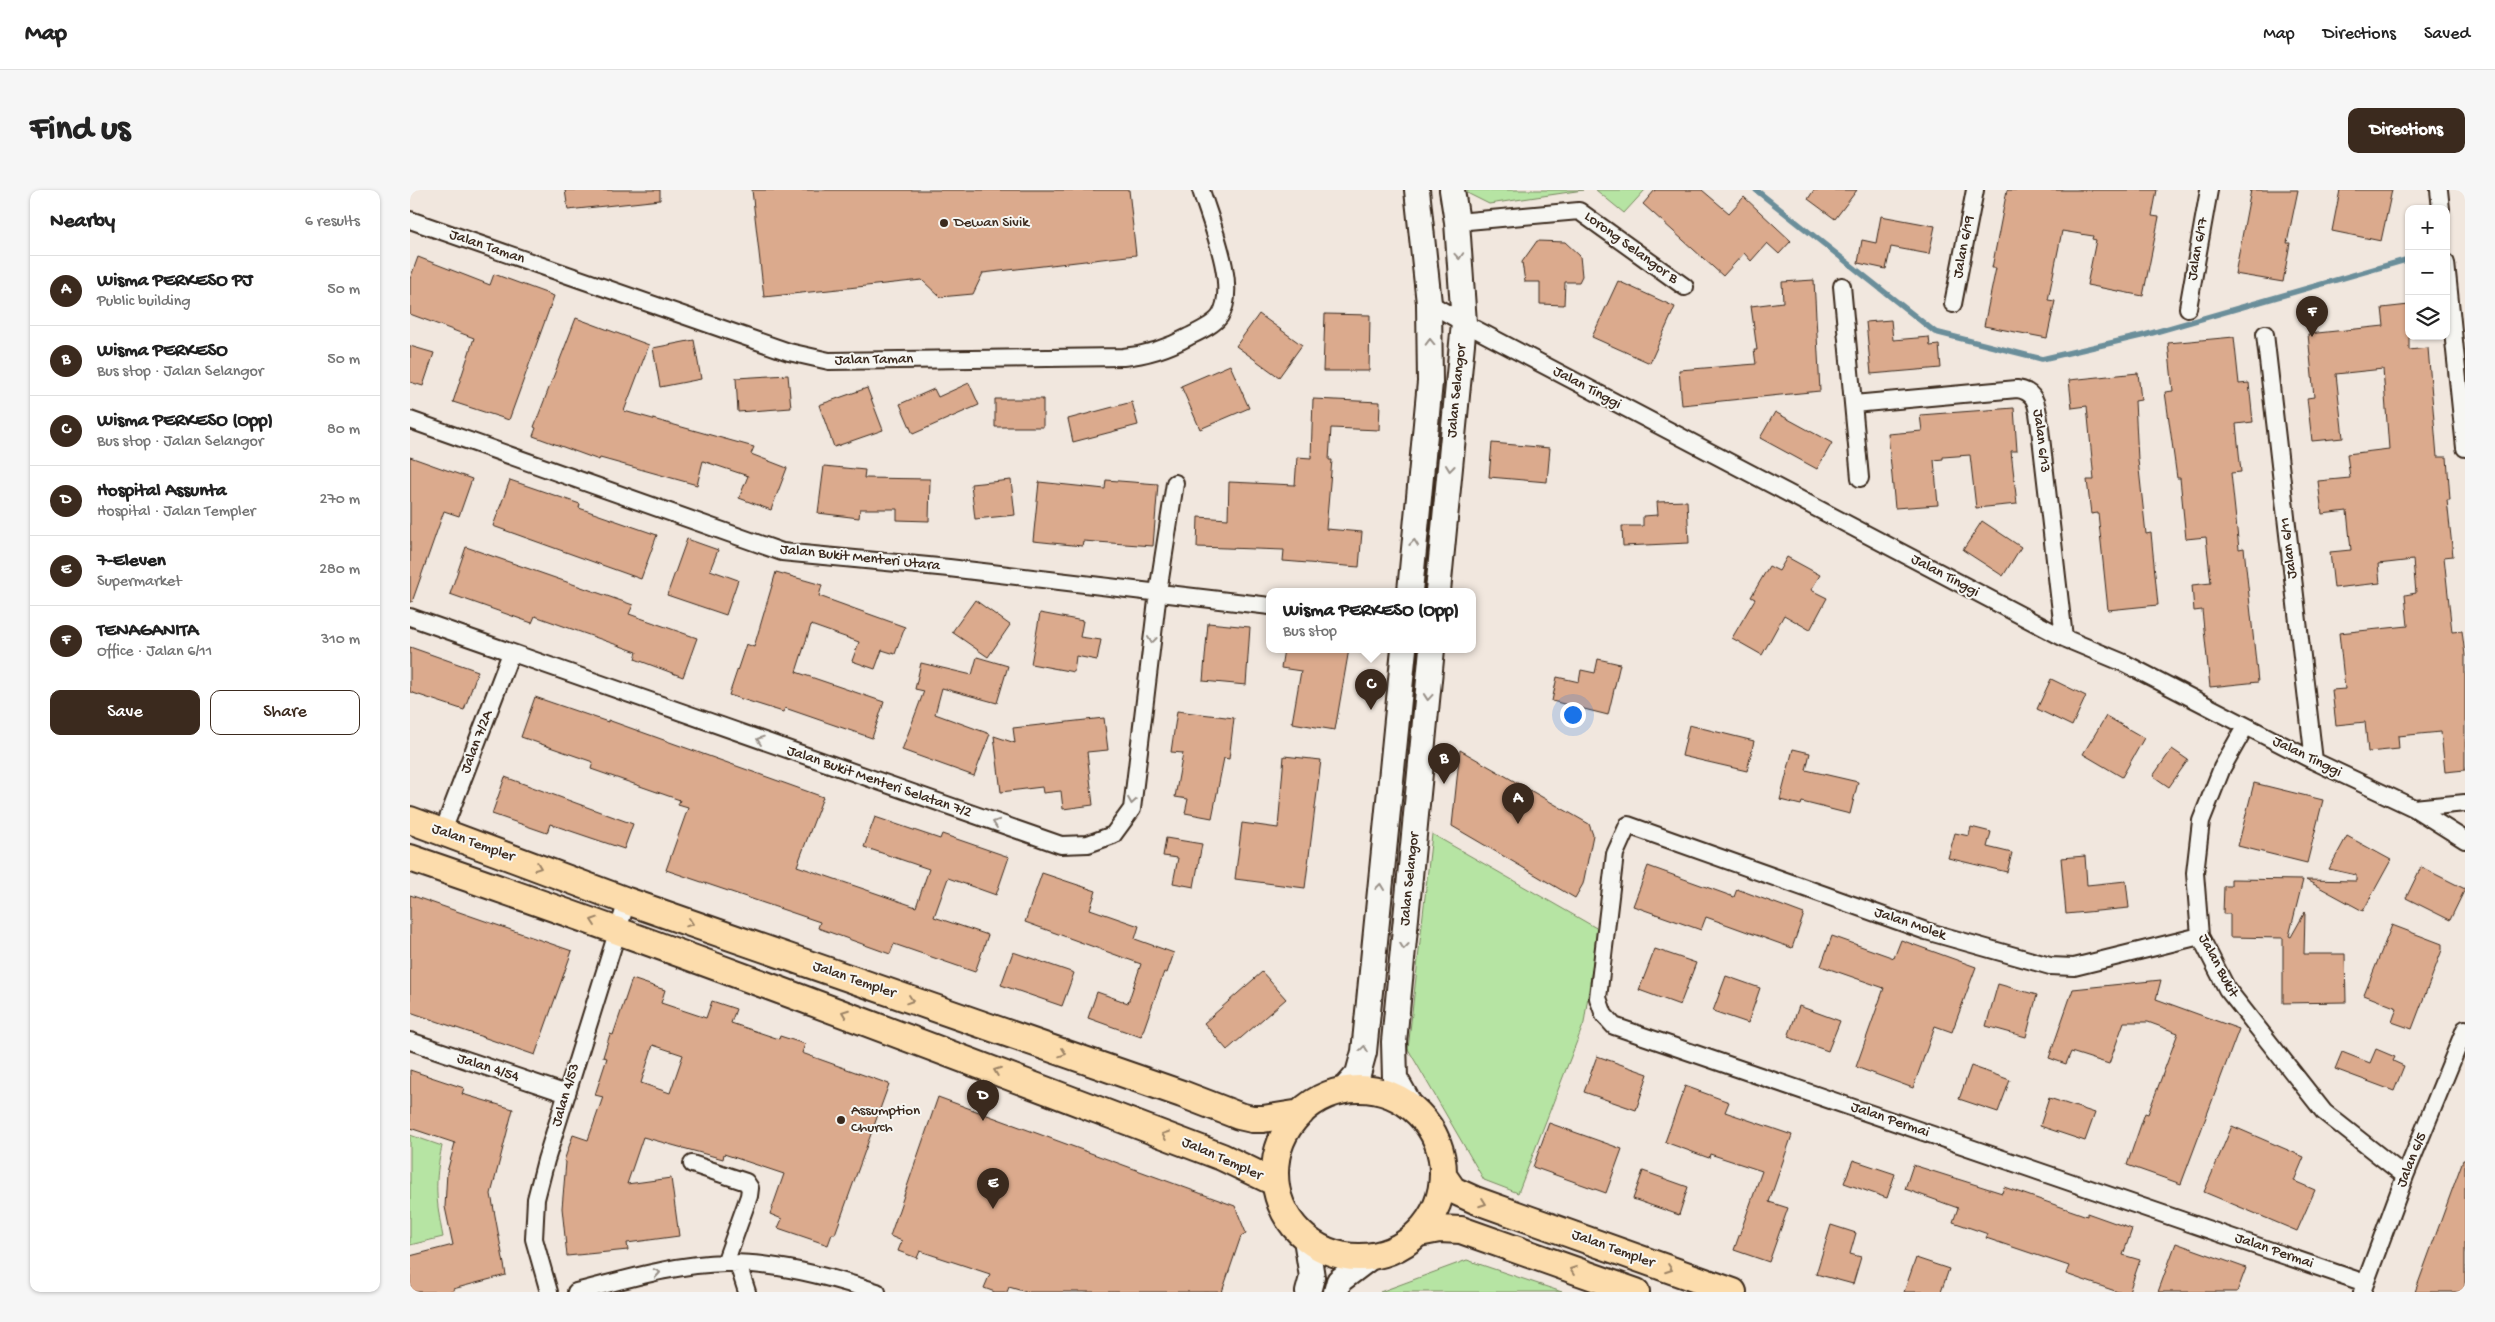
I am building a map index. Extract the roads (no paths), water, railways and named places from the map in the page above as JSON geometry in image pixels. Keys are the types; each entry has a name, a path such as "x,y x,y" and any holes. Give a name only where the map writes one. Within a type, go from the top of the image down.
{"main road":[{"name":"Jalan Selangor","path":"1410,588 1430,382 1430,303 1417,190"},
{"name":"Jalan Selangor","path":"1438,588 1464,323 1457,222 1452,190"},
{"name":"Jalan Selangor","path":"1343,1091 1358,1074 1364,1052 1404,653"},
{"name":"Jalan Selangor","path":"1410,1105 1395,1078 1394,1042 1432,653"},
{"name":"Jalan Templer","path":"410,820 627,901 1182,1094 1238,1116 1263,1120 1301,1113"},
{"name":"Jalan Templer","path":"410,858 618,929 1222,1157 1274,1182"},
{"path":"1366,1090 1389,1094 1410,1105 1420,1114 1434,1133 1442,1154 1444,1177 1441,1197 1432,1216 1419,1233 1397,1248 1372,1256 1349,1256 1328,1251 1306,1239 1290,1224 1279,1204 1274,1182 1277,1157 1286,1133 1301,1113 1321,1099 1343,1091 1366,1090"},
{"name":"Jalan Templer","path":"1444,1177 1453,1190 1475,1200 1733,1292"},
{"path":"1419,1233 1439,1229 1461,1230 1636,1292"},
{"path":"1306,1239 1312,1277 1308,1292"},
{"path":"1336,1292 1340,1282 1372,1256"}],"street":[{"name":"Jalan Taman","path":"410,220 789,352 829,361 1123,357 1143,356 1180,341 1200,331 1220,316 1226,297 1226,275 1202,190"},
{"name":"Jalan 6/19","path":"1953,304 1975,190"},
{"name":"Jalan 6/17","path":"2188,308 2209,190"},
{"path":"2439,190 2440,205"},
{"name":"Lorong Selangor B","path":"1457,222 1579,211 1685,287"},
{"path":"1842,286 1860,478"},
{"path":"2449,295 2465,448"},
{"name":"Jalan Tinggi","path":"1430,303 1464,323 2064,638 2124,662 2314,762 2414,808 2465,840"},
{"name":"Jalan 6/11","path":"2265,334 2314,762"},
{"name":"Jalan 6/13","path":"1854,404 2017,389 2030,393 2035,398 2064,638"},
{"name":"Jalan Bukit Menteri Utara","path":"410,420 782,552 1158,592 1266,606"},
{"name":"Jalan Bukit Menteri Selatan 7/2","path":"410,616 1061,846 1088,844 1114,835 1132,809 1158,592 1175,483"},
{"name":"Jalan 7/2A","path":"443,831 511,653"},
{"name":"Jalan Bukit","path":"2245,727 2222,768 2201,821 2195,873 2200,936 2227,990 2324,1112 2405,1176"},
{"path":"2414,808 2465,803"},
{"name":"Jalan Molek","path":"1628,825 1926,932 2050,966 2074,967 2200,936"},
{"name":"Jalan Permai","path":"1628,825 1615,854 1598,989 1600,1007 1614,1026 2364,1287"},
{"name":"Jalan 4/53","path":"549,1292 534,1239 536,1199 627,901"},
{"name":"Jalan 6/5","path":"2364,1287 2405,1176 2465,1029"},
{"name":"Jalan 4/54","path":"410,1041 567,1094"},
{"path":"692,1164 746,1182 750,1188 732,1264 747,1292"},
{"path":"576,1292 635,1277 732,1264 780,1268 878,1292"}],"waterway":[{"path":"1756,190 1935,332 2042,359 2145,335 2405,260"}],"place":[{"name":"Dewan Sivik","path":"944,223"},
{"name":"TENAGANITA","path":"2312,337"},
{"name":"Wisma PERKESO (Opp)","path":"1371,710"},
{"name":"Wisma PERKESO","path":"1444,784"},
{"name":"Wisma PERKESO PJ","path":"1518,824"},
{"name":"Assumption Church","path":"841,1120"},
{"name":"Hospital Assunta","path":"983,1121"},
{"name":"7-Eleven","path":"993,1209"}]}
